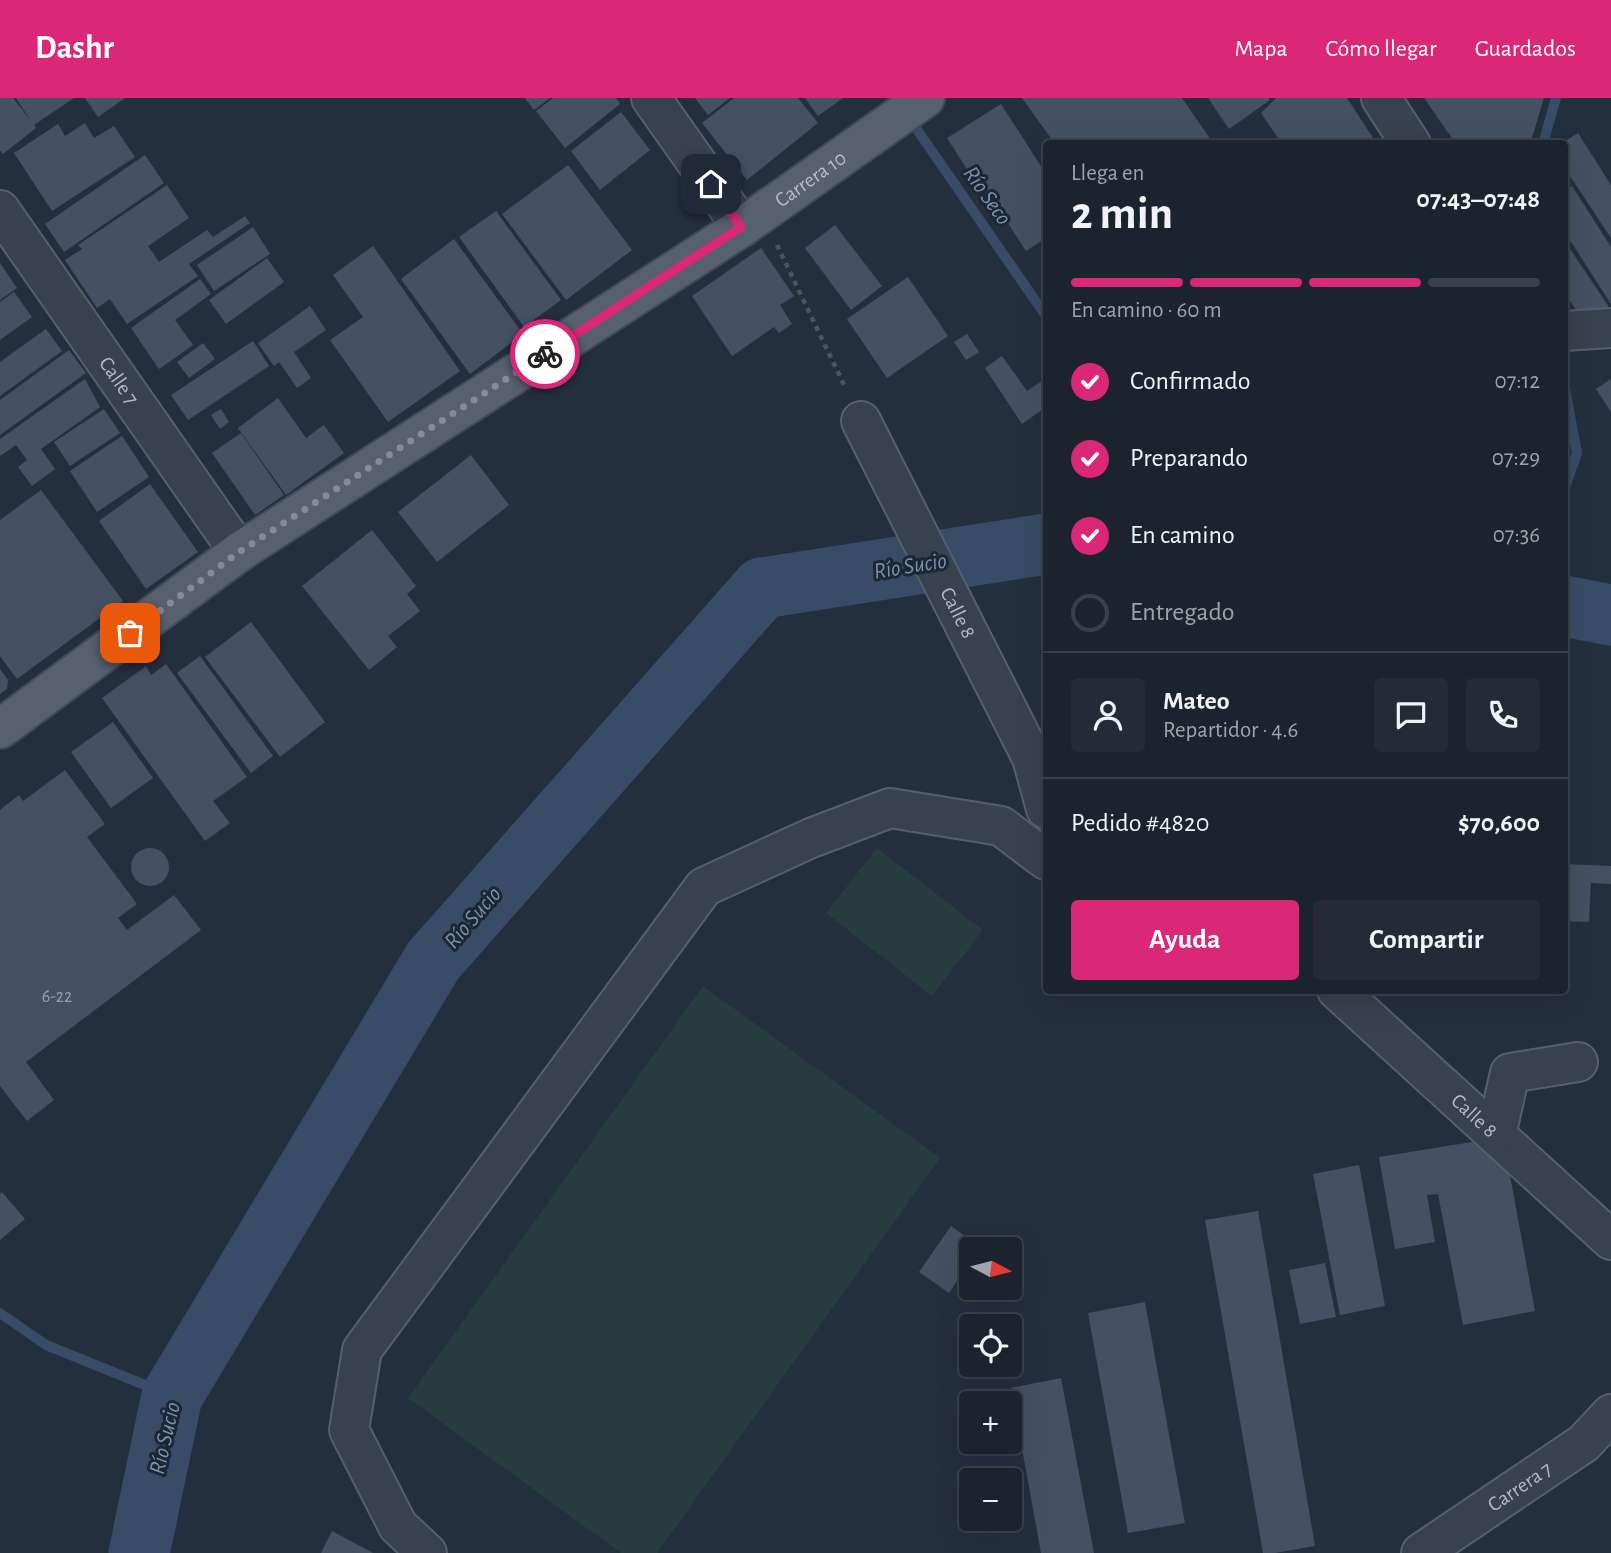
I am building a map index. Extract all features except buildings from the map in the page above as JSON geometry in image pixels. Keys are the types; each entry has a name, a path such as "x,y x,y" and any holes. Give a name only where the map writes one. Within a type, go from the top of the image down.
{"main road":[{"name":"Carrera 10","path":"0,729 239,552 751,220 925,98"}],"street":[{"path":"651,98 751,220"},
{"path":"1381,98 1409,140"},
{"name":"Calle 7","path":"0,210 239,552"},
{"path":"1568,331 1611,328"},
{"name":"Calle 8","path":"861,421 1039,753 1043,785"},
{"path":"427,1553 398,1526 349,1430 362,1350 704,887 811,838 890,808 1001,826 1043,858"},
{"name":"Calle 8","path":"1341,994 1611,1240"},
{"path":"1496,1135 1510,1073 1578,1062"},
{"name":"Carrera 7","path":"1421,1553 1597,1438 1611,1414"}],"path":[{"path":"751,220 861,421"}],"green space":[{"path":"877,848 983,930 932,996 826,913"},
{"path":"703,986 940,1158 657,1553 621,1553 408,1398"}],"waterway":[{"path":"1544,140 1556,98"},
{"name":"Río Seco","path":"909,118 1043,312"},
{"path":"1568,405 1577,453 1568,479"},
{"name":"Río Sucio","path":"139,1553 172,1396 433,961 762,588 1043,544"},
{"name":"Río Sucio","path":"1568,607 1611,615"},
{"path":"0,1313 46,1345 172,1396"}],"way so far":[{"path":"130,633 239,552 545,354"}],"route":[{"path":"545,354 741,227 711,184"}]}
